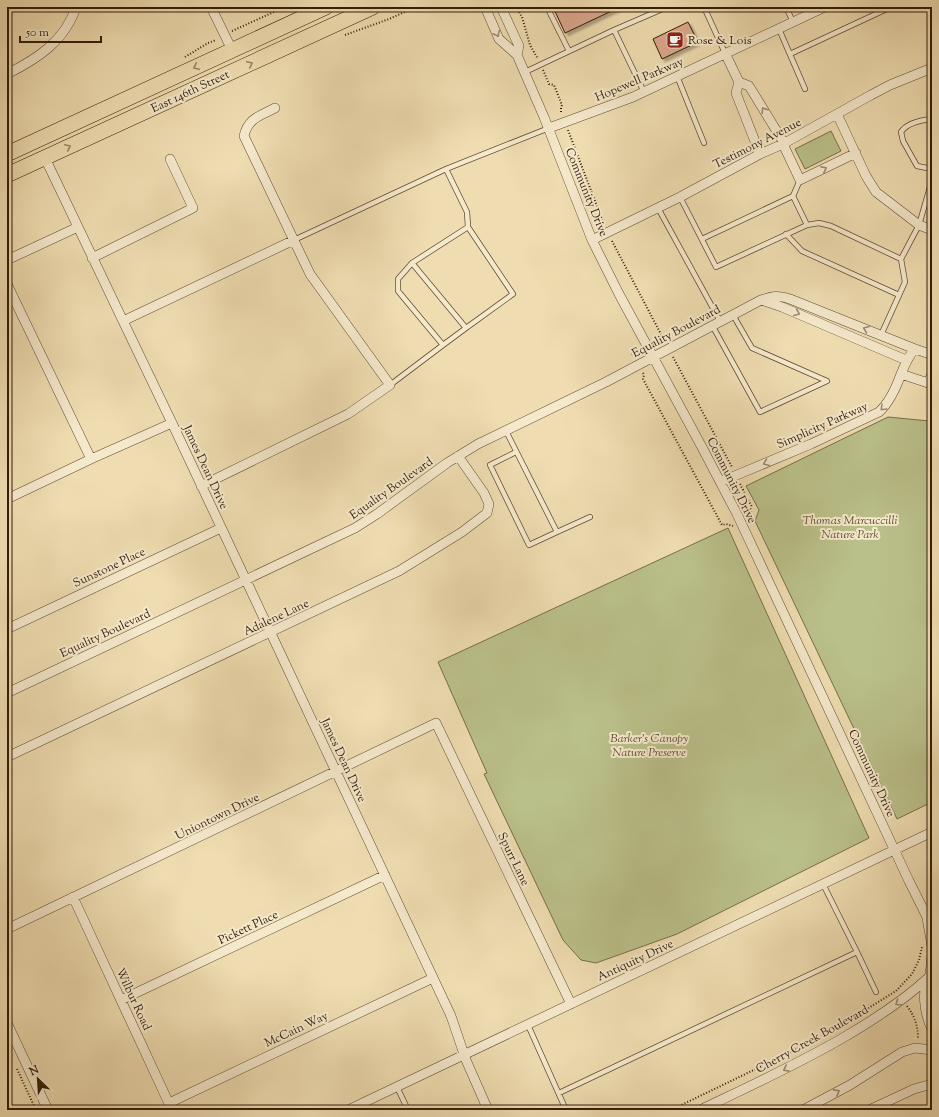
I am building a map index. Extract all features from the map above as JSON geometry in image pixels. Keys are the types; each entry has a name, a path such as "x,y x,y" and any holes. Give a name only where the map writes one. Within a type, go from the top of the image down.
{"main road":[{"name":"East 146th Street","path":"7,154 326,7"},
{"name":"East 146th Street","path":"7,175 373,7"}],"street":[{"path":"7,74 40,56 55,42 62,34 76,7"},
{"path":"211,7 232,50"},
{"name":"Community Drive","path":"485,7 499,38 517,55 525,72 549,128 592,240 619,294 737,514 929,920 932,946"},
{"name":"Community Drive","path":"501,7 519,46 517,55"},
{"name":"Hopewell Parkway","path":"549,128 644,92 825,7"},
{"path":"725,53 739,82 736,93 760,154"},
{"name":"Testimony Avenue","path":"592,240 680,197 760,154 783,144 870,95 932,68"},
{"path":"739,82 749,86 783,144 800,180 856,153"},
{"path":"201,486 348,414 390,385 310,274 244,136 246,128 252,119 275,108"},
{"path":"837,114 866,176 876,192 919,225 932,230"},
{"name":"James Dean Drive","path":"45,158 172,423 451,1016 464,1055 488,1110"},
{"path":"92,258 193,208 170,159"},
{"path":"7,260 78,228"},
{"path":"123,321 294,240"},
{"path":"7,284 91,458"},
{"name":"Equality Boulevard","path":"7,693 355,528 458,456 478,444 606,382 761,300 774,296 790,298 915,349"},
{"path":"761,300 782,307 906,360"},
{"path":"931,353 915,349 906,360 901,374 928,384 932,374"},
{"name":"Simplicity Parkway","path":"720,482 785,456 874,415 884,408 888,402 901,374"},
{"path":"7,499 91,458 172,423"},
{"name":"Adalene Lane","path":"7,757 399,571 462,532 487,513 489,504 484,493 458,456"},
{"name":"Sunstone Place","path":"7,628 221,528"},
{"name":"Uniontown Drive","path":"7,929 436,723"},
{"name":"Spurr Lane","path":"436,723 570,1004"},
{"name":"Antiquity Drive","path":"348,1110 932,832"},
{"name":"Pickett Place","path":"121,1000 385,875"},
{"name":"Wilbur Road","path":"73,897 170,1106"},
{"path":"932,955 930,975 925,991 926,1014 932,1029"},
{"name":"Cherry Creek Boulevard","path":"700,1110 791,1066 857,1030 902,1000 930,975"},
{"name":"McCain Way","path":"170,1106 433,978"},
{"path":"7,1023 48,1110"},
{"path":"803,1110 814,1108 902,1052 915,1048 932,1050"},
{"path":"869,1110 914,1089 932,1084"}],"lane":[{"path":"547,7 569,51"},
{"path":"525,72 667,7"},
{"path":"704,7 725,53"},
{"path":"786,7 793,22"},
{"path":"790,54 891,7"},
{"path":"779,28 805,89"},
{"path":"614,30 644,92"},
{"path":"677,76 704,143"},
{"path":"932,119 919,121 904,128 901,132 902,141 917,166 932,169"},
{"path":"294,240 446,169 549,128"},
{"path":"390,385 514,294 468,227 467,212 446,169"},
{"path":"702,239 792,196 800,180"},
{"path":"881,335 905,282 901,259 919,225 932,180"},
{"path":"792,196 807,225"},
{"path":"680,197 716,267 807,225 819,223 831,226 901,259"},
{"path":"658,208 760,412 827,381 752,348 733,314"},
{"path":"443,345 398,290 398,279 412,263 468,227"},
{"path":"786,234 802,251 899,295"},
{"path":"412,263 466,328"},
{"path":"506,431 557,532"},
{"path":"516,452 490,465 529,545 590,517"},
{"path":"823,884 876,992"},
{"path":"559,1093 856,952"},
{"path":"528,1025 566,1110"},
{"path":"397,1087 408,1110"}],"path":[{"path":"238,28 285,7"},
{"path":"516,7 522,18 530,45 550,84 554,85 562,105 560,112 604,226 660,335 736,475"},
{"path":"660,335 631,351 644,375 643,379 722,525 726,524 733,526"},
{"path":"671,1110 820,1038 867,1010 896,991 912,974 919,960 922,948"},
{"path":"905,1004 915,1020 918,1033 918,1043"},
{"path":"16,1069 36,1110"}],"green space":[{"path":"831,131 841,151 805,169 795,149"},
{"name":"Thomas Marcuccilli Nature Park","path":"888,417 929,421 932,420 932,802 897,819 755,521 759,510 746,486"},
{"name":"Barker's Canopy Nature Preserve","path":"728,528 869,838 677,934 596,963 581,960 563,940 484,774 487,773 438,662"}],"building":[{"path":"553,7 620,7 565,33"},
{"name":"Rose & Lois","path":"688,22 698,42 662,59 653,39"}],"place":[{"name":"Rose & Lois","path":"675,40"}]}
